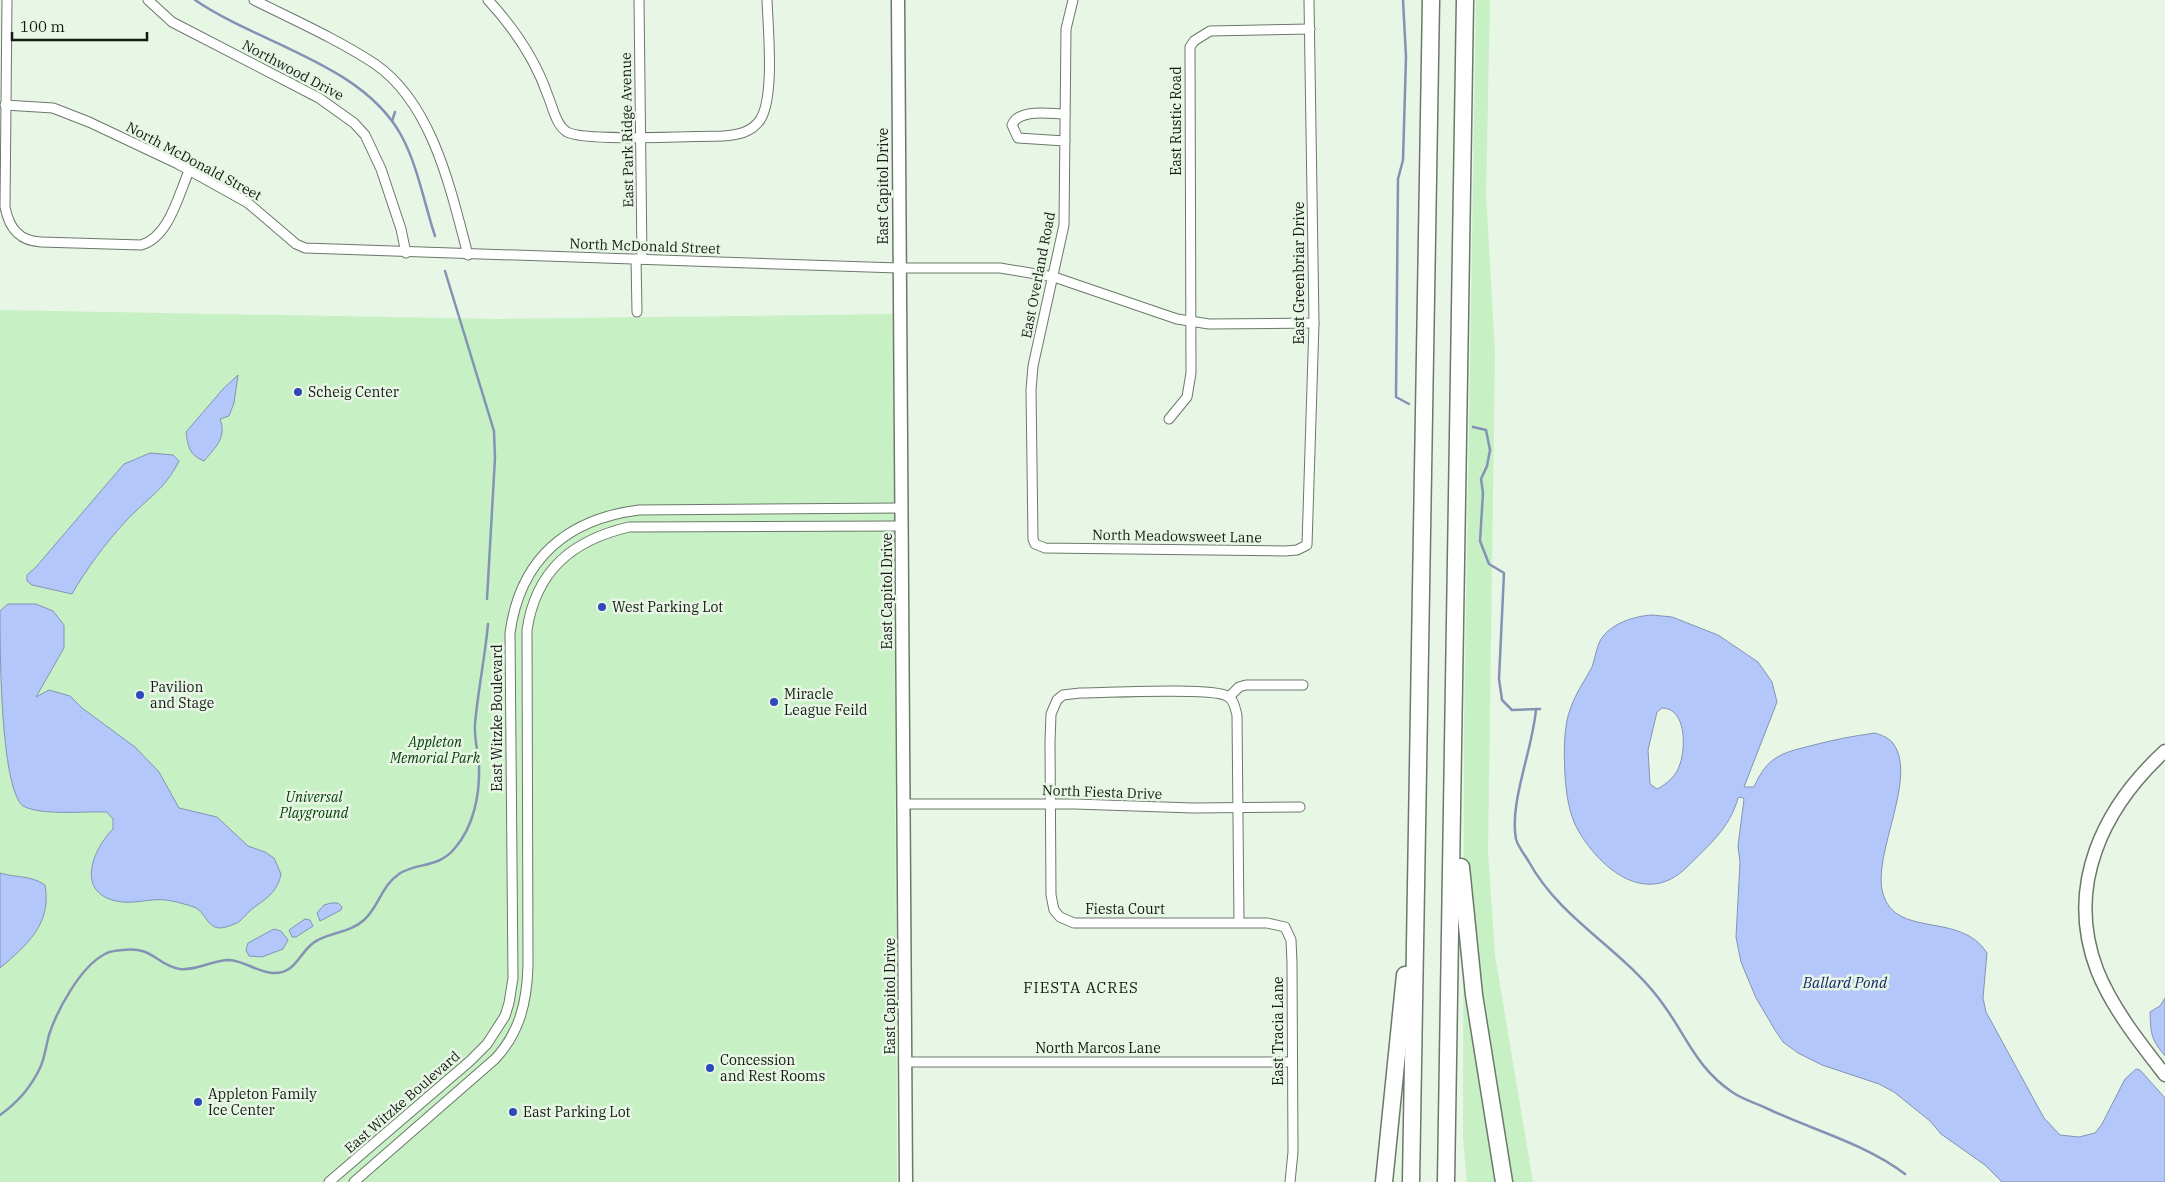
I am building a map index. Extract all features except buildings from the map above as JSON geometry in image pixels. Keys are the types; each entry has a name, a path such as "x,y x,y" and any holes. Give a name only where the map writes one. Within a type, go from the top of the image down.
{"highway":[{"path":"1411,1182 1431,0"},
{"path":"1446,1182 1465,0"},
{"path":"1453,770 1460,800 1461,884 1469,951 1504,1182"},
{"path":"1384,1182 1408,927 1416,882"}],"street":[{"path":"7,0 5,207 11,227 25,239 32,241 114,245 141,245 151,242 163,229 190,171"},
{"name":"Northwood Drive","path":"148,0 172,22 319,98 354,123 365,134 381,169 401,229 406,253"},
{"path":"254,0 342,44 376,65 409,98 419,113 435,148 468,255"},
{"path":"488,0 513,31 528,54 561,126 568,133 582,137 737,135 754,127 760,119 767,101 767,0"},
{"name":"East Park Ridge Avenue","path":"637,312 640,137 639,0"},
{"name":"East Capitol Drive","path":"898,0 898,268 902,526 906,1182"},
{"name":"East Overland Road","path":"1045,548 1035,544 1032,530 1031,390 1033,366 1054,277 1065,213 1066,29 1073,0"},
{"name":"East Greenbriar Drive","path":"1307,545 1314,323 1309,0"},
{"name":"East Rustic Road","path":"1169,419 1188,397 1191,372 1190,47 1194,40 1210,30 1310,29"},
{"name":"North McDonald Street","path":"5,104 40,106 67,112 190,171 248,203 296,244 305,248 406,253 898,268 1000,268 1054,277 1154,313 1191,322 1248,324 1314,323"},
{"path":"1065,114 1025,114 1017,117 1012,125 1018,138 1065,141"},
{"name":"East Witzke Boulevard","path":"329,1182 470,1061 493,1037 509,1003 512,978 510,633 512,616 521,590 543,554 581,525 613,513 630,511 901,508"},
{"name":"East Witzke Boulevard","path":"354,1182 495,1059 510,1042 523,1011 528,965 527,630 532,606 551,570 568,553 590,539 629,527 902,526"},
{"name":"North Meadowsweet Lane","path":"1045,548 1285,551 1297,550 1307,545"},
{"path":"1239,923 1237,716 1234,704 1229,696 1239,687 1246,685 1303,685"},
{"name":"Fiesta Court","path":"1229,696 1220,693 1187,692 1080,693 1062,695 1057,700 1051,714 1049,805 1051,895 1054,910 1066,921 1074,923 1239,923"},
{"path":"2165,752 2131,787 2110,817 2100,837 2090,870 2086,910 2091,951 2103,984 2130,1028 2165,1075"},
{"name":"North Fiesta Drive","path":"903,804 1300,807"},
{"name":"East Tracia Lane","path":"1239,923 1279,924 1285,926 1289,932 1292,963 1293,1152 1290,1182"},
{"name":"North Marcos Lane","path":"905,1062 1292,1062"}],"green space":[{"path":"1476,0 1490,0 1486,195 1495,352 1488,851 1495,955 1533,1182 1467,1182 1463,1138 1464,727"},
{"name":"Appleton Memorial Park","path":"0,310 498,319 893,314 897,1182 0,1182"}],"water":[{"path":"238,375 234,403 229,416 220,419 222,431 219,442 204,461 199,459 190,449 186,432 223,389"},
{"path":"150,453 173,455 179,461 161,487 110,539 72,594 32,585 27,581 27,575 36,567 124,464"},
{"path":"8,604 36,604 53,611 64,625 64,648 36,697 49,690 70,696 82,708 135,747 159,772 179,808 217,817 248,846 265,852 274,858 281,874 278,884 269,896 239,922 217,928 212,926 196,908 181,903 160,900 122,902 103,896 95,889 92,880 92,869 99,847 113,829 113,819 107,812 52,812 23,806 15,794 10,772 3,714 0,611"},
{"name":"Ballard Pond","path":"1645,616 1672,617 1718,635 1758,662 1772,682 1777,702 1744,787 1754,787 1764,769 1770,763 1791,751 1834,740 1875,733 1886,737 1892,742 1899,756 1901,774 1883,858 1881,878 1883,894 1890,908 1901,916 1915,921 1962,932 1976,940 1987,953 1983,998 1986,1012 2044,1118 2060,1135 2079,1137 2095,1133 2102,1124 2125,1079 2136,1069 2140,1070 2165,1098 2165,1182 2002,1182 1985,1165 1941,1134 1930,1121 1894,1092 1879,1084 1822,1065 1798,1053 1783,1042 1756,998 1741,962 1736,937 1740,862 1738,846 1744,799 1741,797 1738,798 1730,818 1717,836 1687,867 1672,879 1656,884 1641,883 1626,878 1612,870 1599,858 1578,830 1570,810 1566,789 1565,767 1568,715 1592,667 1600,641 1604,635 1623,622","holes":["1662,708 1676,714 1680,721 1683,739 1682,757 1679,768 1674,775 1668,782 1657,789 1650,784 1648,750 1657,712"]},
{"path":"0,873 40,882 45,885 46,899 45,911 35,932 28,942 0,968"},
{"path":"338,903 342,907 341,910 320,921 317,913 324,905"},
{"path":"305,919 310,920 313,926 296,937 292,937 289,930"},
{"path":"274,929 281,931 288,940 283,949 262,957 249,956 246,950 248,943"},
{"path":"2165,998 2165,1056 2152,1035 2150,1012 2160,1006"}],"waterway":[{"path":"195,0 221,16 336,73 361,90 384,111 407,147 435,236"},
{"path":"1403,0 1406,57 1403,160 1398,179 1396,397 1409,404"},
{"path":"392,121 395,112"},
{"path":"445,271 494,431 495,458 487,599"},
{"path":"1473,427 1486,430 1490,450 1487,466 1481,479 1483,493 1480,541 1489,564 1504,573 1499,679 1502,700 1512,710 1540,709"},
{"path":"0,1115 23,1094 40,1068 49,1035 58,1013 71,990 87,968 105,954 122,950 141,951 148,953 165,964 180,969 229,960 267,972 273,973 288,970 306,949 318,940 353,927 364,920 388,884 399,874 441,859 455,848 467,830 477,798 479,765 475,724 488,624"},
{"path":"1536,709 1531,741 1518,792 1515,824 1518,845 1543,883 1559,902 1650,987 1701,1063 1720,1083 1744,1099 1855,1145 1905,1174"}],"place":[{"name":"Scheig Center","path":"298,392"},
{"name":"West Parking Lot","path":"602,607"},
{"name":"Pavilion and Stage","path":"140,695"},
{"name":"Miracle League Feild","path":"774,702"},
{"name":"Concession and Rest Rooms","path":"710,1068"},
{"name":"Appleton Family Ice Center","path":"198,1102"},
{"name":"East Parking Lot","path":"513,1112"}],"district":[{"name":"FIESTA ACRES","path":"1081,987"}],"park label":[{"name":"Universal Playground","path":"314,806"}]}
